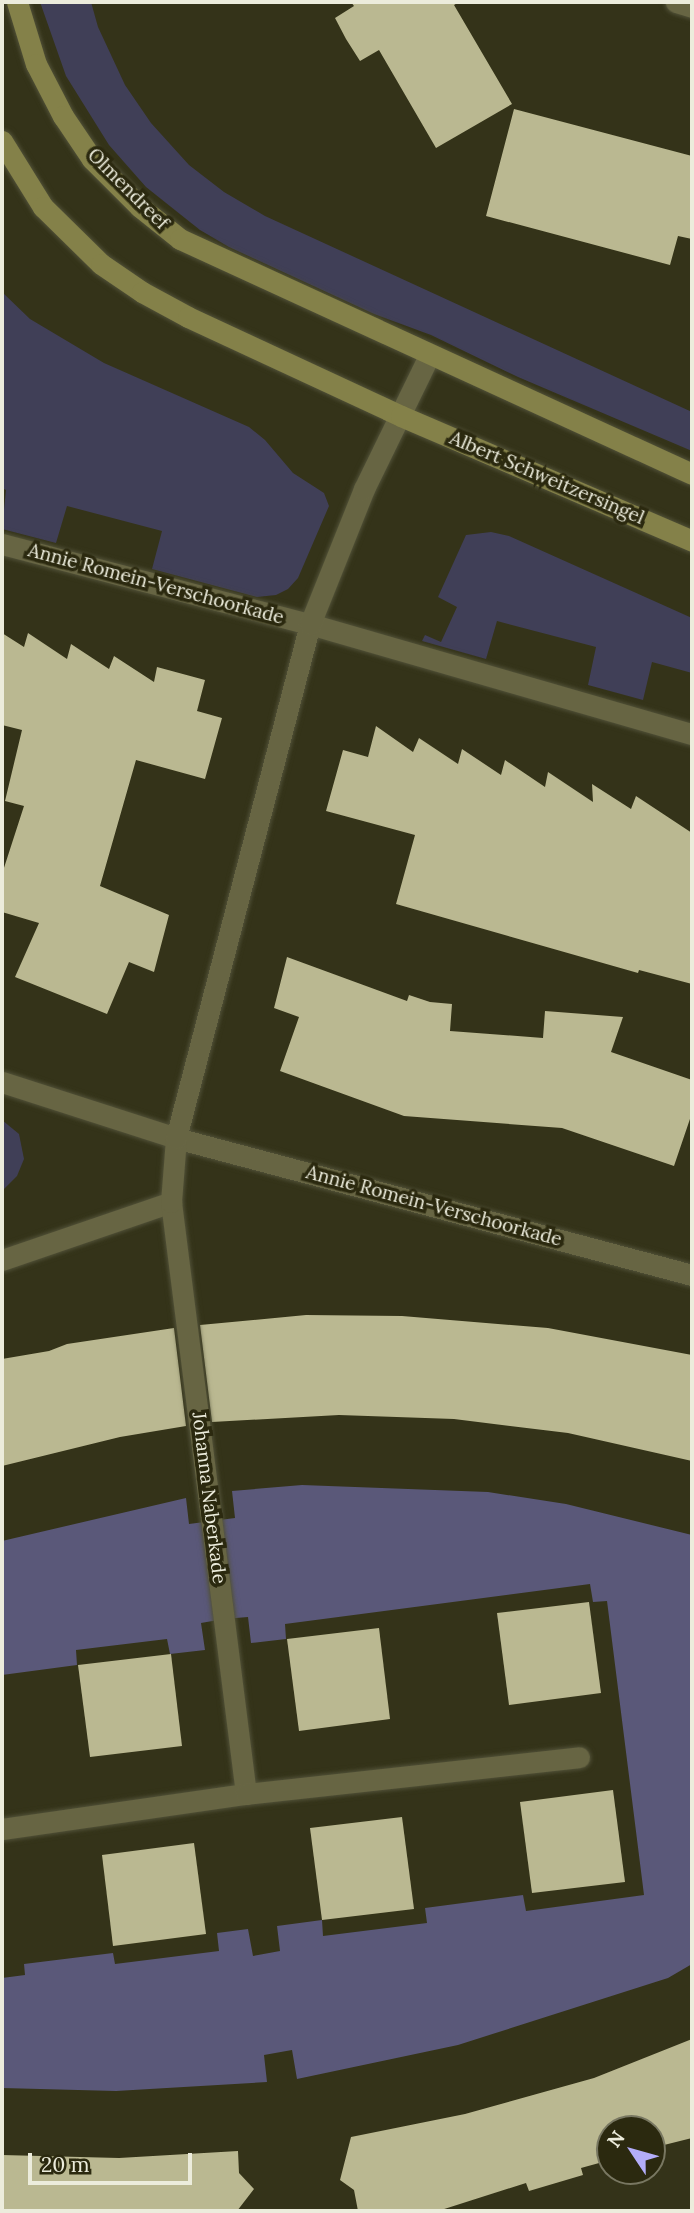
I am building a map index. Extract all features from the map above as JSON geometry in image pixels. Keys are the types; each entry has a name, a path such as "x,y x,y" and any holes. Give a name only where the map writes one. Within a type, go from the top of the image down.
{"street":[{"name":"Olmendreef","path":"16,2 36,64 63,116 92,159 140,207 180,239 223,262 429,356"},
{"path":"676,2 692,7"},
{"path":"2,141 43,207 101,264 188,317 401,416"},
{"name":"Annie Romein-Verschoorkade","path":"176,1138 310,624 356,508 429,356"},
{"path":"429,356 692,474"},
{"name":"Albert Schweitzersingel","path":"401,416 692,541"},
{"name":"Annie Romein-Verschoorkade","path":"2,544 310,624 692,734"},
{"name":"Annie Romein-Verschoorkade","path":"2,1082 176,1138 692,1275"},
{"name":"Johanna Naberkade","path":"176,1138 172,1202 246,1794"},
{"path":"2,1260 172,1202"},
{"path":"2,1829 246,1794 579,1756"}],"shaded area":[{"path":"40,2 91,2 98,27 125,85 151,123 189,165 224,192 265,216 692,412 692,451 518,377 431,335 374,314 229,247 200,230 146,187 109,145 66,76"},
{"path":"2,292 30,319 104,363 249,427 265,440 293,473 324,493 329,506 298,578 288,589 276,595 257,597 152,569 162,531 67,506 56,543 2,529 6,490 2,488"},
{"path":"491,532 509,536 692,618 692,673 652,662 643,700 588,685 596,647 497,621 486,659 422,641 425,635 441,642 457,607 438,597 466,535"},
{"path":"2,1120 19,1134 24,1159 17,1176 2,1191"},
{"path":"302,1485 488,1492 566,1504 692,1535 692,1964 668,1978 458,2045 297,2079 292,2050 264,2055 267,2082 116,2091 2,2088 2,1978 25,1975 24,1964 113,1953 115,1964 219,1951 217,1933 248,1929 253,1956 280,1951 277,1926 322,1920 323,1936 427,1923 425,1908 523,1895 526,1911 644,1895 607,1601 593,1602 590,1584 285,1624 286,1639 251,1643 248,1617 224,1619 201,1623 205,1650 170,1654 167,1639 76,1650 77,1665 2,1675 2,1541 186,1498 189,1524 235,1518 232,1491"}],"building":[{"path":"351,2 459,2 454,5 512,104 436,148 379,50 360,61 346,39 335,18 354,6"},
{"path":"514,109 692,156 692,239 678,236 670,265 486,216"},
{"path":"2,633 24,647 28,633 67,659 71,644 109,669 114,656 154,682 157,667 205,680 197,711 222,718 205,779 136,760 100,886 169,915 154,972 129,962 107,1014 15,977 39,923 2,912 2,874 24,806 5,801 22,730 2,725"},
{"path":"376,726 413,752 419,738 458,764 462,749 501,775 505,760 545,787 548,772 593,802 592,784 631,809 636,796 692,833 692,984 639,970 638,973 396,904 415,835 326,811 343,750 368,757"},
{"path":"287,957 407,1001 409,995 430,1002 452,1004 450,1031 543,1038 545,1011 623,1017 611,1052 692,1080 692,1113 674,1166 562,1128 404,1116 280,1071 299,1017 274,1008"},
{"path":"306,1315 402,1316 548,1328 692,1355 692,1461 568,1433 454,1419 339,1415 212,1422 200,1325"},
{"path":"174,1328 186,1426 120,1437 2,1466 2,1359 49,1351 67,1344"},
{"path":"589,1602 601,1693 509,1705 497,1613"},
{"path":"379,1628 390,1719 299,1731 287,1639"},
{"path":"171,1654 182,1746 90,1757 78,1665"},
{"path":"613,1790 625,1882 532,1893 520,1802"},
{"path":"402,1817 414,1909 322,1920 310,1828"},
{"path":"194,1843 206,1934 113,1946 102,1855"},
{"path":"692,2039 692,2138 666,2144 666,2115 596,2115 596,2164 581,2168 583,2175 529,2191 526,2183 438,2211 358,2211 354,2190 340,2180 351,2137 465,2114 594,2078"},
{"path":"238,2151 239,2173 254,2189 237,2211 2,2211 2,2155 119,2158"}]}
